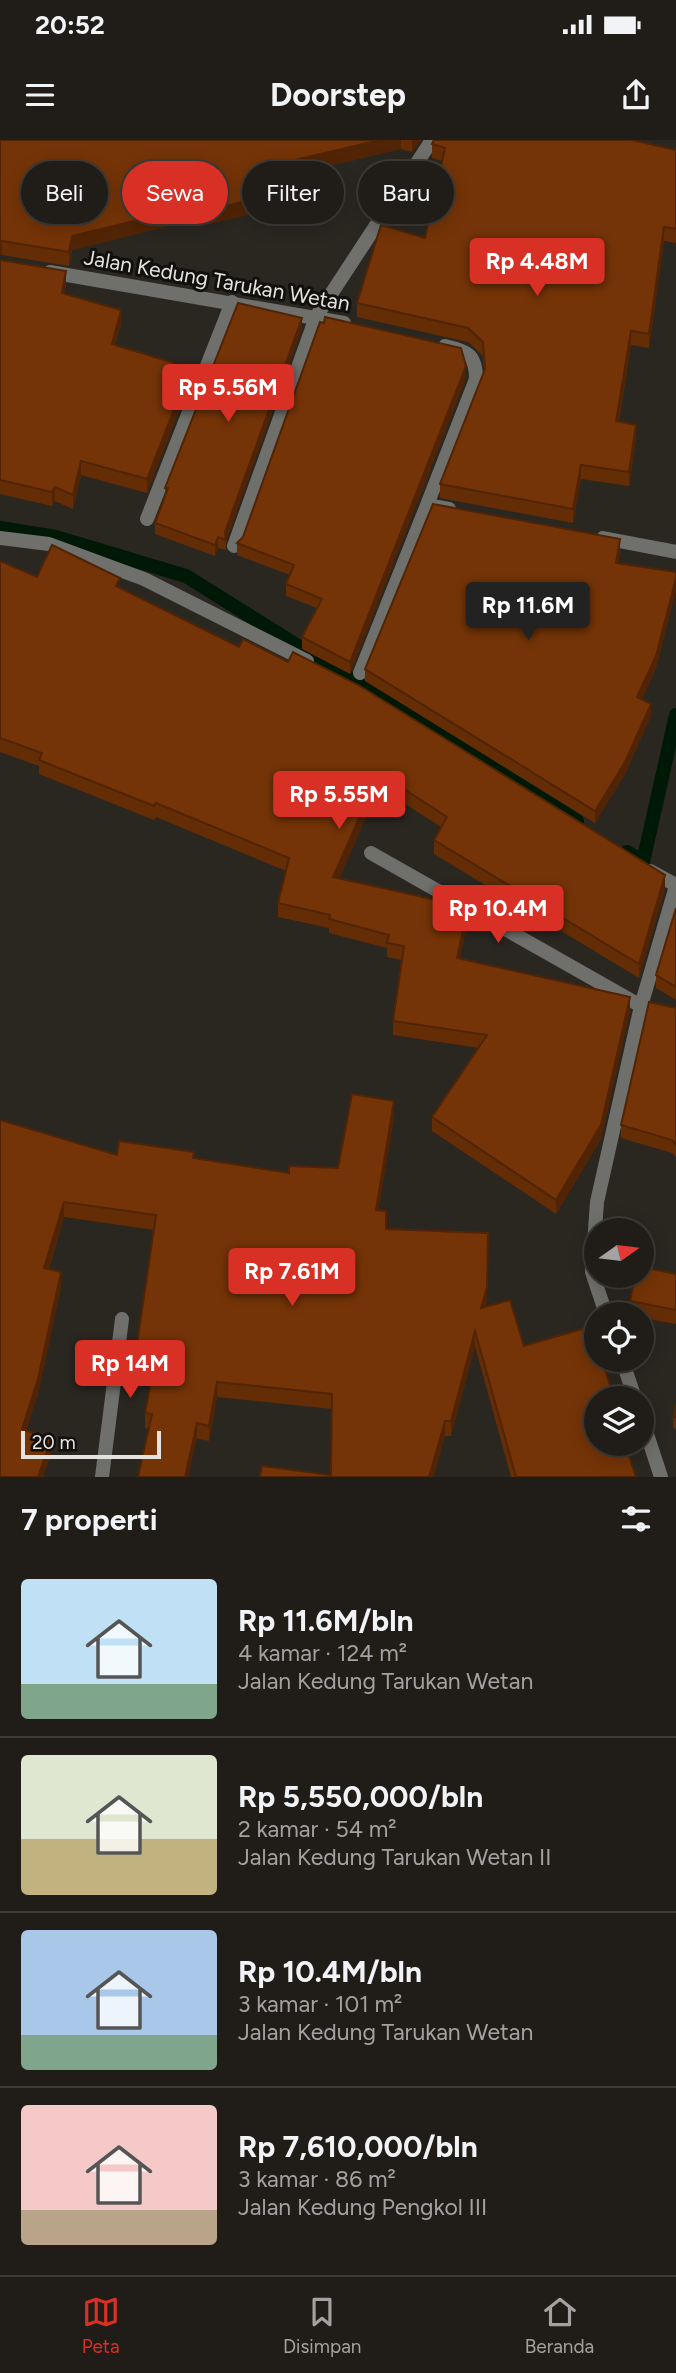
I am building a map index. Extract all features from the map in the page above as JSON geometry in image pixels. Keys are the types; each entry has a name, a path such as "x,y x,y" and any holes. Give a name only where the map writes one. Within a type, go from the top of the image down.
{"street":[{"path":"234,546 316,317 432,140"},
{"name":"Jalan Kedung Tarukan Wetan","path":"41,271 232,302 357,326"},
{"path":"148,519 232,302"},
{"path":"353,680 427,505 476,379 474,358 466,351 425,341"},
{"path":"427,505 466,512"},
{"path":"584,534 676,552"},
{"path":"0,538 49,544 144,579 325,671"},
{"path":"371,853 641,1006"},
{"path":"602,1302 592,1272 597,1202 641,1006 676,886 635,863"},
{"path":"102,1477 122,1319"},
{"path":"654,1456 661,1477"}],"building":[{"path":"0,140 380,140 291,161 242,161 242,202 228,205 228,161 122,161 122,224 72,236 69,252 0,241"},
{"path":"434,140 632,140 676,150 676,229 664,227 649,334 631,331 616,421 636,425 629,472 581,465 573,509 440,484 485,369 483,342 468,328 357,303 381,225 425,238 428,224 454,224 454,161 442,161 445,148 432,144"},
{"path":"0,260 66,271 62,293 121,310 112,344 190,368 147,479 81,461 73,495 55,487 52,492 0,480"},
{"path":"238,303 302,318 225,532 226,540 218,537 215,545 155,523 168,488 165,488"},
{"path":"325,317 461,348 466,366 350,662 302,637 322,599 286,584 294,565 237,543 243,537 320,322 324,323"},
{"path":"433,504 620,539 616,563 676,572 656,656 637,697 651,704 625,762 595,811 365,669"},
{"path":"52,545 120,578 116,586 239,647 243,639 288,662 293,652 360,686 665,875 639,964 434,840 447,817 379,773 333,877 468,907 457,958 630,997 601,1125 556,1200 432,1117 487,1035 393,1021 404,946 387,943 389,935 329,919 330,915 278,903 289,858 156,803 154,806 39,760 42,753 0,738 0,561 37,577"},
{"path":"676,908 676,987 656,975"},
{"path":"649,1002 676,1008 676,1145 672,1140 621,1125"},
{"path":"352,1094 394,1101 376,1210 386,1211 386,1229 488,1233 487,1287 481,1308 510,1300 524,1346 584,1328 584,1372 606,1372 610,1386 584,1386 584,1456 629,1456 636,1477 516,1477 475,1331 451,1421 445,1421 429,1477 260,1477 262,1466 331,1475 332,1394 217,1382 209,1426 197,1423 185,1477 138,1477 152,1414 145,1413 155,1361 135,1358 156,1215 64,1202 44,1268 61,1272 38,1379 22,1429 51,1439 38,1477 0,1477 0,1120 117,1155 119,1141 194,1152 193,1158 289,1173 289,1166 338,1168"},
{"path":"654,1269 676,1274 676,1310 654,1306 654,1302 630,1301 633,1288 654,1288"}],"waterway":[{"path":"0,528 56,537 186,576 577,821"},
{"path":"627,852 643,862 676,715"}]}
